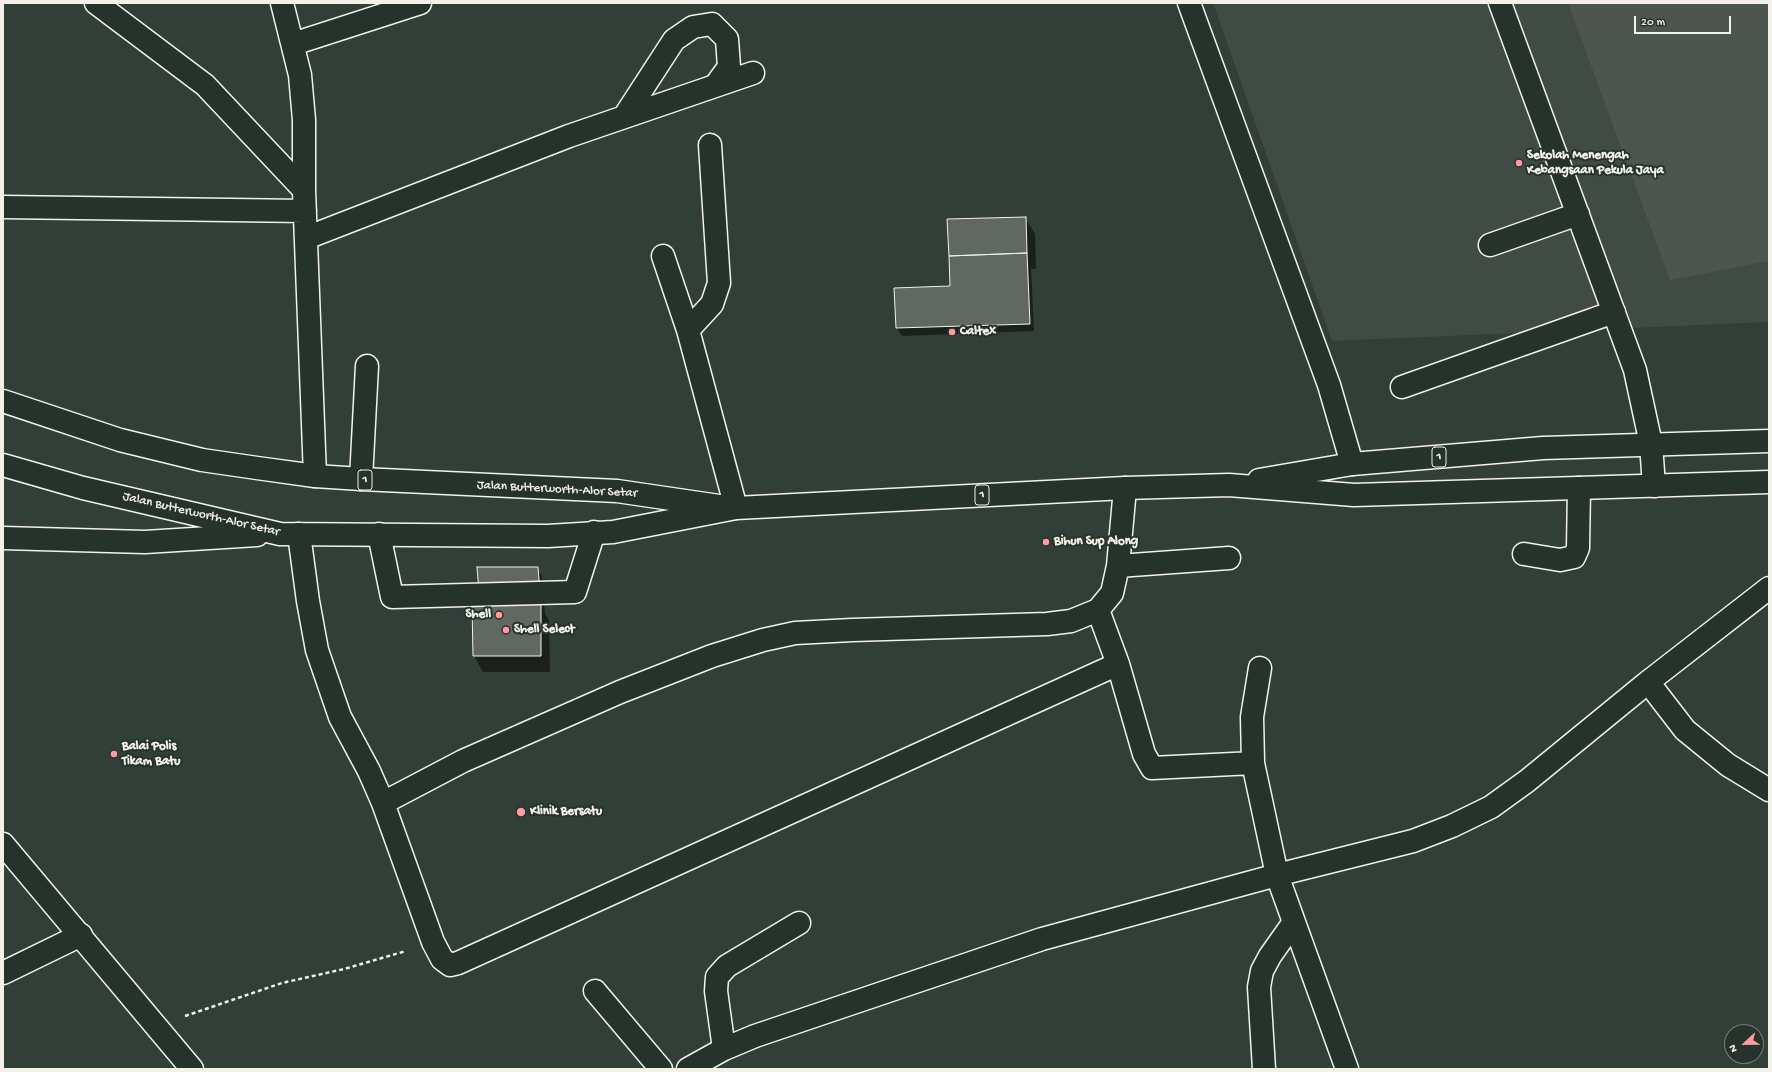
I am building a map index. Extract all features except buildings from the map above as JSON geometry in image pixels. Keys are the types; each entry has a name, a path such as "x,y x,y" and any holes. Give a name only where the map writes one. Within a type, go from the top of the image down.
{"street":[{"path":"96,3 205,86 305,200"},
{"path":"282,3 300,75 304,120 306,238 315,476"},
{"path":"293,44 420,3"},
{"path":"1189,3 1329,385 1352,464"},
{"path":"1500,3 1635,370 1651,444 1654,486"},
{"path":"624,117 674,40 693,27 712,24 727,39 729,67 715,86"},
{"path":"306,238 569,136 754,73"},
{"path":"688,330 712,304 719,283 710,146"},
{"path":"3,207 305,200"},
{"path":"1490,245 1578,214"},
{"path":"663,256 688,330 736,508"},
{"path":"1402,387 1614,312"},
{"path":"361,479 367,366"},
{"name":"Jalan Butterworth-Alor Setar","path":"3,401 135,444 202,460 315,476 617,491 736,508"},
{"name":"1","path":"1229,485 1352,464 1543,448 1769,441"},
{"name":"Jalan Butterworth-Alor Setar","path":"3,465 83,488 289,534 548,536 613,532 736,508"},
{"name":"1","path":"736,508 1125,488 1229,485 1354,495 1769,482"},
{"path":"383,803 463,761 620,692 712,656 763,640 795,634 852,630 1047,624 1071,621 1098,610 1112,593 1118,566 1125,488"},
{"path":"1524,554 1560,560 1574,557 1578,548 1579,488"},
{"path":"379,534 392,597 575,592 594,532"},
{"path":"3,538 145,542 289,534 308,601 317,650 340,717 369,771 383,803 433,942 442,959 450,965 1118,664"},
{"path":"1118,566 1229,558"},
{"path":"688,1069 724,1049 811,1017 1042,940 1277,875 1413,841 1452,826 1491,807 1527,781 1648,682 1769,588"},
{"path":"1098,610 1118,664 1144,754 1152,768 1253,763"},
{"path":"1260,668 1252,717 1253,763 1277,875 1347,1069"},
{"path":"1648,682 1685,730 1728,765 1769,790"},
{"path":"3,844 192,1069"},
{"path":"1264,1069 1259,988 1262,971 1270,956 1294,922"},
{"path":"724,1049 716,991 718,977 726,966 799,923"},
{"path":"3,972 81,935"},
{"path":"595,991 661,1069"}],"path":[{"path":"157,1026 282,983 344,969 433,942"}],"shaded area":[{"name":"Sekolah Menengah Kebangsaan Pekula Jaya","path":"1213,3 1769,3 1769,322 1332,341"},
{"path":"1568,3 1769,3 1769,261 1670,280"}],"place":[{"name":"Sekolah Menengah Kebangsaan Pekula Jaya","path":"1519,163"},
{"name":"Caltex","path":"952,332"},
{"name":"Bihun Sup Along","path":"1046,542"},
{"name":"Shell","path":"499,615"},
{"name":"Shell Select","path":"506,630"},
{"name":"Balai Polis Tikam Batu","path":"114,754"},
{"name":"Klinik Bersatu","path":"521,812"}]}
